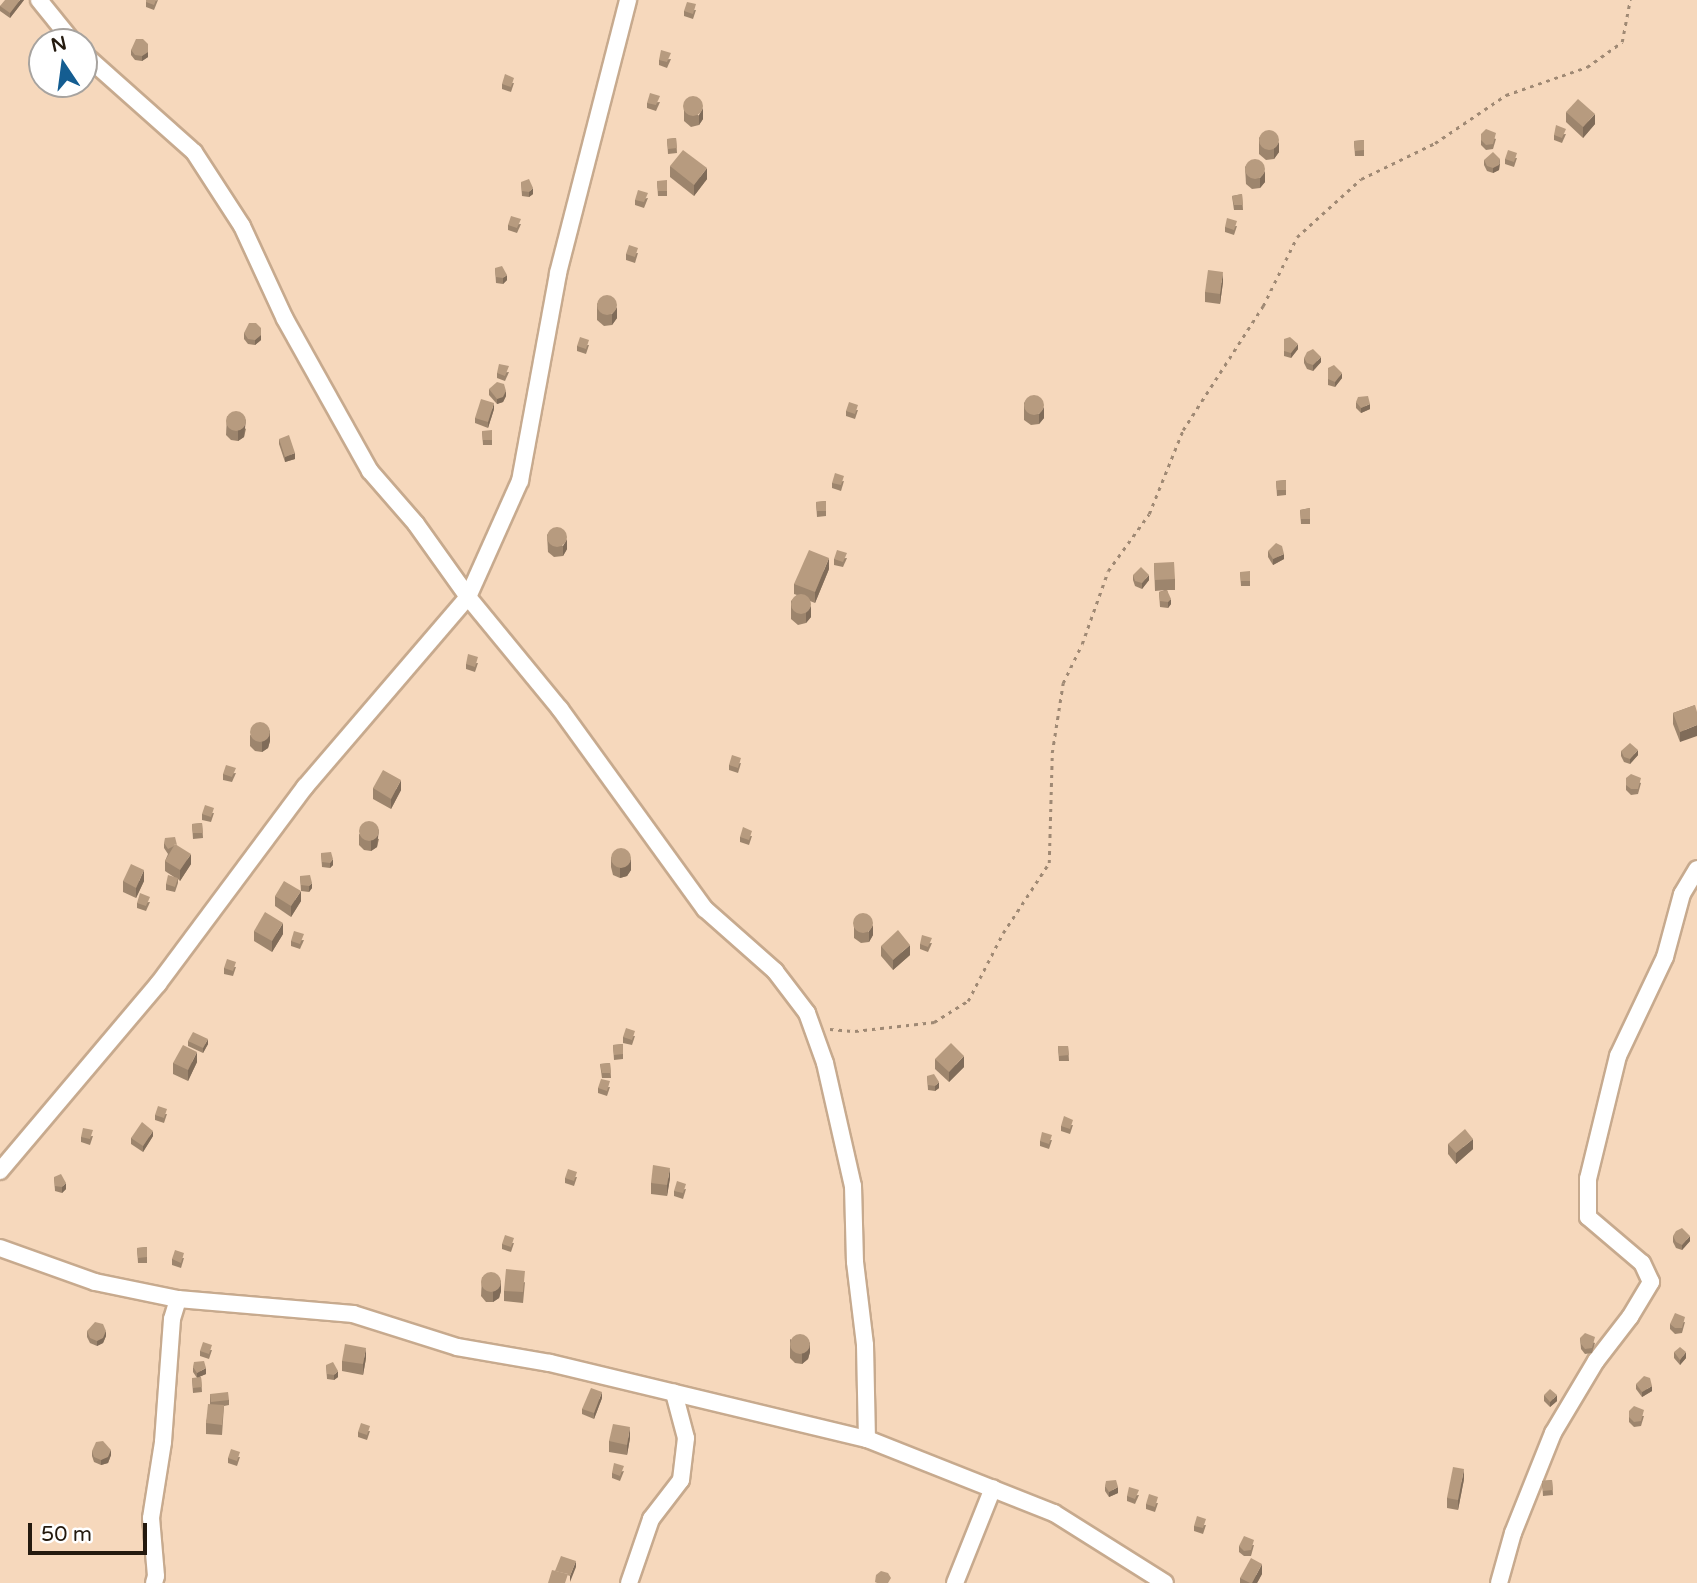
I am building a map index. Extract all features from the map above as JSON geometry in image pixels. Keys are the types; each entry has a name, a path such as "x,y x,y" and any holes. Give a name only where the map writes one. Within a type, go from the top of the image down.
{"street":[{"path":"38,0 61,28"},
{"path":"0,1171 158,984 305,787 468,597 520,481 558,273 628,0"},
{"path":"98,66 194,152 242,226 285,319 370,471 416,524 468,597 568,720 705,909 775,971 807,1013 825,1063 853,1186 855,1262 865,1345 867,1438"},
{"path":"1499,1583 1513,1533 1553,1433 1596,1361 1630,1317 1651,1282 1642,1263 1588,1217 1588,1179 1618,1056 1665,957 1682,894 1697,869"},
{"path":"0,1248 94,1282 178,1299 352,1314 457,1347 550,1363 867,1438 1054,1513 1166,1583"},
{"path":"154,1583 156,1576 150,1518 163,1442 171,1331 178,1299"},
{"path":"629,1583 651,1519 681,1480 686,1438 674,1393"},
{"path":"955,1583 993,1488"}],"path":[{"path":"812,1028 855,1031 934,1022 968,1001 1003,933 1049,863 1052,753 1063,683 1082,644 1108,571 1149,514 1182,430 1263,306 1297,237 1361,179 1435,143 1506,95 1587,67 1622,42 1630,0"}],"building":[{"path":"5,0 20,0 10,13 0,6"},
{"path":"146,0 156,0 154,5"},
{"path":"687,2 696,4 693,14 684,11"},
{"path":"136,39 143,39 148,44 148,52 142,56 135,55 131,50"},
{"path":"661,50 671,53 667,62 659,60"},
{"path":"505,74 514,78 511,87 502,84"},
{"path":"650,93 660,96 656,105 647,103"},
{"path":"693,96 700,99 703,106 700,113 693,116 686,113 683,106 686,99"},
{"path":"1578,99 1595,114 1583,127 1566,112"},
{"path":"1556,125 1566,129 1562,138 1554,135"},
{"path":"1486,129 1496,133 1493,144 1486,145 1481,140 1481,134"},
{"path":"1269,130 1276,133 1279,140 1276,147 1269,150 1262,147 1259,140 1262,133"},
{"path":"676,138 677,148 668,149 667,139"},
{"path":"1364,140 1364,150 1355,151 1354,141"},
{"path":"683,150 707,168 694,185 670,166"},
{"path":"1508,150 1517,153 1514,162 1505,159"},
{"path":"1493,152 1500,159 1499,165 1493,168 1487,166 1484,160"},
{"path":"1255,159 1262,162 1265,169 1262,176 1255,179 1248,176 1245,169 1248,162"},
{"path":"529,179 533,188 529,192 522,191 521,182"},
{"path":"667,180 667,191 658,191 657,181"},
{"path":"638,190 648,193 644,202 635,200"},
{"path":"1242,194 1243,205 1234,205 1232,196"},
{"path":"511,216 521,219 517,228 508,225"},
{"path":"1227,218 1237,221 1234,230 1225,227"},
{"path":"629,245 638,248 635,257 626,254"},
{"path":"502,266 507,275 503,278 496,277 495,268"},
{"path":"1208,270 1223,272 1220,294 1205,292"},
{"path":"607,295 614,298 617,305 614,312 607,315 600,312 597,305 600,298"},
{"path":"249,323 256,323 261,328 261,335 255,340 248,339 244,333"},
{"path":"580,337 589,340 586,349 577,346"},
{"path":"1290,337 1298,344 1291,353 1284,351 1284,339"},
{"path":"1313,349 1321,357 1313,365 1307,363 1304,358 1307,352"},
{"path":"499,364 509,366 505,376 497,373"},
{"path":"1334,365 1342,373 1335,382 1328,379 1328,368"},
{"path":"497,382 504,384 506,391 503,397 497,399 489,389"},
{"path":"1034,395 1041,398 1044,405 1041,412 1034,415 1027,412 1024,405 1027,398"},
{"path":"1368,396 1370,404 1361,408 1356,402 1358,397"},
{"path":"481,399 494,403 488,422 475,418"},
{"path":"849,402 858,405 855,414 846,411"},
{"path":"236,411 243,414 246,421 243,428 236,431 229,428 226,421 229,414"},
{"path":"492,430 492,440 483,440 482,431"},
{"path":"289,435 295,453 285,457 279,439"},
{"path":"835,473 844,476 841,485 832,483"},
{"path":"1286,480 1286,490 1277,490 1276,481"},
{"path":"826,501 826,511 817,511 816,502"},
{"path":"1310,508 1310,519 1301,519 1300,510"},
{"path":"557,527 564,530 567,537 564,544 557,547 550,544 547,537 550,530"},
{"path":"1276,543 1282,546 1284,554 1273,559 1268,551"},
{"path":"809,550 829,558 815,592 794,584"},
{"path":"837,550 847,553 843,562 834,559"},
{"path":"1174,562 1175,579 1155,580 1154,563"},
{"path":"1141,567 1149,575 1142,583 1135,581 1133,575"},
{"path":"1250,571 1250,581 1241,581 1240,572"},
{"path":"1167,590 1171,599 1168,602 1160,601 1159,592"},
{"path":"801,594 808,597 811,604 808,611 801,614 794,611 791,604 794,597"},
{"path":"468,654 478,657 475,667 466,664"},
{"path":"1695,705 1697,725 1680,732 1673,713"},
{"path":"260,722 267,725 270,732 267,739 260,742 253,739 250,732 253,725"},
{"path":"1630,743 1638,750 1630,759 1624,757 1621,751"},
{"path":"732,755 741,758 738,768 729,765"},
{"path":"226,765 236,768 232,777 223,774"},
{"path":"383,770 401,780 391,799 373,788"},
{"path":"1631,774 1641,778 1638,789 1631,789 1626,785 1626,778"},
{"path":"205,805 214,808 211,817 202,814"},
{"path":"369,821 376,824 379,831 376,838 369,841 362,838 359,831 362,824"},
{"path":"202,823 203,833 193,833 192,824"},
{"path":"743,827 752,831 749,840 740,837"},
{"path":"175,837 177,845 168,849 164,843 165,838"},
{"path":"175,844 191,854 180,870 165,861"},
{"path":"621,848 628,851 631,858 628,865 621,868 614,865 611,858 614,851"},
{"path":"331,852 333,859 330,863 322,862 321,853"},
{"path":"131,864 144,870 136,888 123,881"},
{"path":"168,875 178,878 175,887 166,884"},
{"path":"310,875 312,883 309,886 301,885 300,876"},
{"path":"284,881 301,891 291,906 275,896"},
{"path":"140,893 150,897 146,906 137,903"},
{"path":"265,912 283,923 272,941 254,931"},
{"path":"863,913 870,916 873,923 870,930 863,933 856,930 853,923 856,916"},
{"path":"898,930 910,945 893,960 881,946"},
{"path":"294,931 304,934 300,944 291,941"},
{"path":"922,935 932,938 928,947 920,944"},
{"path":"227,959 236,962 233,971 224,968"},
{"path":"626,1028 635,1031 632,1040 623,1037"},
{"path":"193,1032 208,1039 203,1048 188,1041"},
{"path":"951,1043 964,1056 949,1072 935,1059"},
{"path":"623,1044 623,1054 614,1055 613,1045"},
{"path":"183,1045 197,1052 188,1070 173,1063"},
{"path":"1058,1046 1068,1046 1069,1055 1059,1056"},
{"path":"610,1063 611,1073 602,1073 600,1064"},
{"path":"934,1074 939,1082 935,1086 928,1085 927,1076"},
{"path":"601,1079 610,1081 607,1091 598,1088"},
{"path":"158,1106 167,1109 164,1118 155,1115"},
{"path":"1064,1116 1073,1120 1070,1129 1061,1126"},
{"path":"142,1122 153,1131 143,1146 131,1138"},
{"path":"83,1128 93,1130 90,1139 81,1137"},
{"path":"1465,1129 1473,1139 1456,1153 1448,1144"},
{"path":"1042,1132 1052,1135 1049,1144 1040,1141"},
{"path":"653,1165 670,1168 667,1185 651,1183"},
{"path":"568,1169 577,1172 574,1181 565,1178"},
{"path":"61,1174 66,1183 62,1187 55,1186 54,1177"},
{"path":"677,1181 686,1184 683,1193 674,1191"},
{"path":"1682,1228 1690,1236 1682,1245 1676,1242 1673,1236"},
{"path":"505,1235 514,1238 511,1247 502,1244"},
{"path":"147,1247 147,1257 138,1258 137,1248"},
{"path":"175,1250 184,1253 181,1263 172,1259"},
{"path":"506,1269 525,1271 523,1292 504,1291"},
{"path":"491,1272 498,1275 501,1282 498,1289 491,1292 484,1289 481,1282 484,1275"},
{"path":"1675,1313 1685,1317 1682,1328 1675,1328 1670,1324"},
{"path":"95,1322 103,1324 106,1331 103,1338 97,1341 90,1338 87,1331"},
{"path":"1585,1333 1595,1337 1592,1348 1585,1349 1581,1344 1580,1338"},
{"path":"800,1334 807,1337 810,1344 807,1351 800,1354 793,1351 790,1344 793,1337"},
{"path":"203,1342 212,1345 209,1354 200,1351"},
{"path":"345,1344 366,1348 363,1364 342,1361"},
{"path":"1680,1347 1686,1352 1680,1360 1674,1352"},
{"path":"204,1361 206,1368 197,1373 193,1367 194,1362"},
{"path":"333,1362 338,1371 334,1375 327,1374 326,1365"},
{"path":"1644,1376 1650,1378 1652,1386 1642,1392 1636,1384"},
{"path":"201,1377 202,1387 193,1388 192,1378"},
{"path":"591,1388 602,1392 594,1413 582,1409"},
{"path":"1550,1389 1557,1395 1550,1402 1544,1395"},
{"path":"228,1392 229,1400 211,1402 210,1394"},
{"path":"208,1404 224,1405 222,1425 206,1423"},
{"path":"1634,1406 1644,1410 1641,1421 1634,1422 1629,1417 1629,1411"},
{"path":"361,1423 370,1426 367,1435 358,1432"},
{"path":"613,1424 630,1427 627,1445 609,1441"},
{"path":"103,1441 111,1450 108,1457 101,1460 94,1457 92,1451 96,1442"},
{"path":"231,1449 240,1452 237,1461 228,1458"},
{"path":"614,1463 624,1466 620,1476 612,1473"},
{"path":"1453,1467 1464,1469 1458,1500 1447,1498"},
{"path":"1116,1480 1118,1487 1109,1492 1105,1486 1106,1481"},
{"path":"1552,1480 1553,1490 1543,1491 1542,1481"},
{"path":"1129,1487 1139,1490 1135,1499 1127,1496"},
{"path":"1149,1494 1158,1497 1155,1507 1146,1504"},
{"path":"1197,1516 1206,1519 1203,1528 1194,1526"},
{"path":"1244,1536 1254,1540 1251,1550 1244,1551 1239,1546"},
{"path":"561,1556 576,1561 570,1576 555,1571"},
{"path":"1251,1558 1262,1564 1250,1583 1240,1578"},
{"path":"552,1570 568,1574 565,1583 548,1583"},
{"path":"881,1571 888,1573 891,1578 888,1583 875,1582 876,1575"}]}
